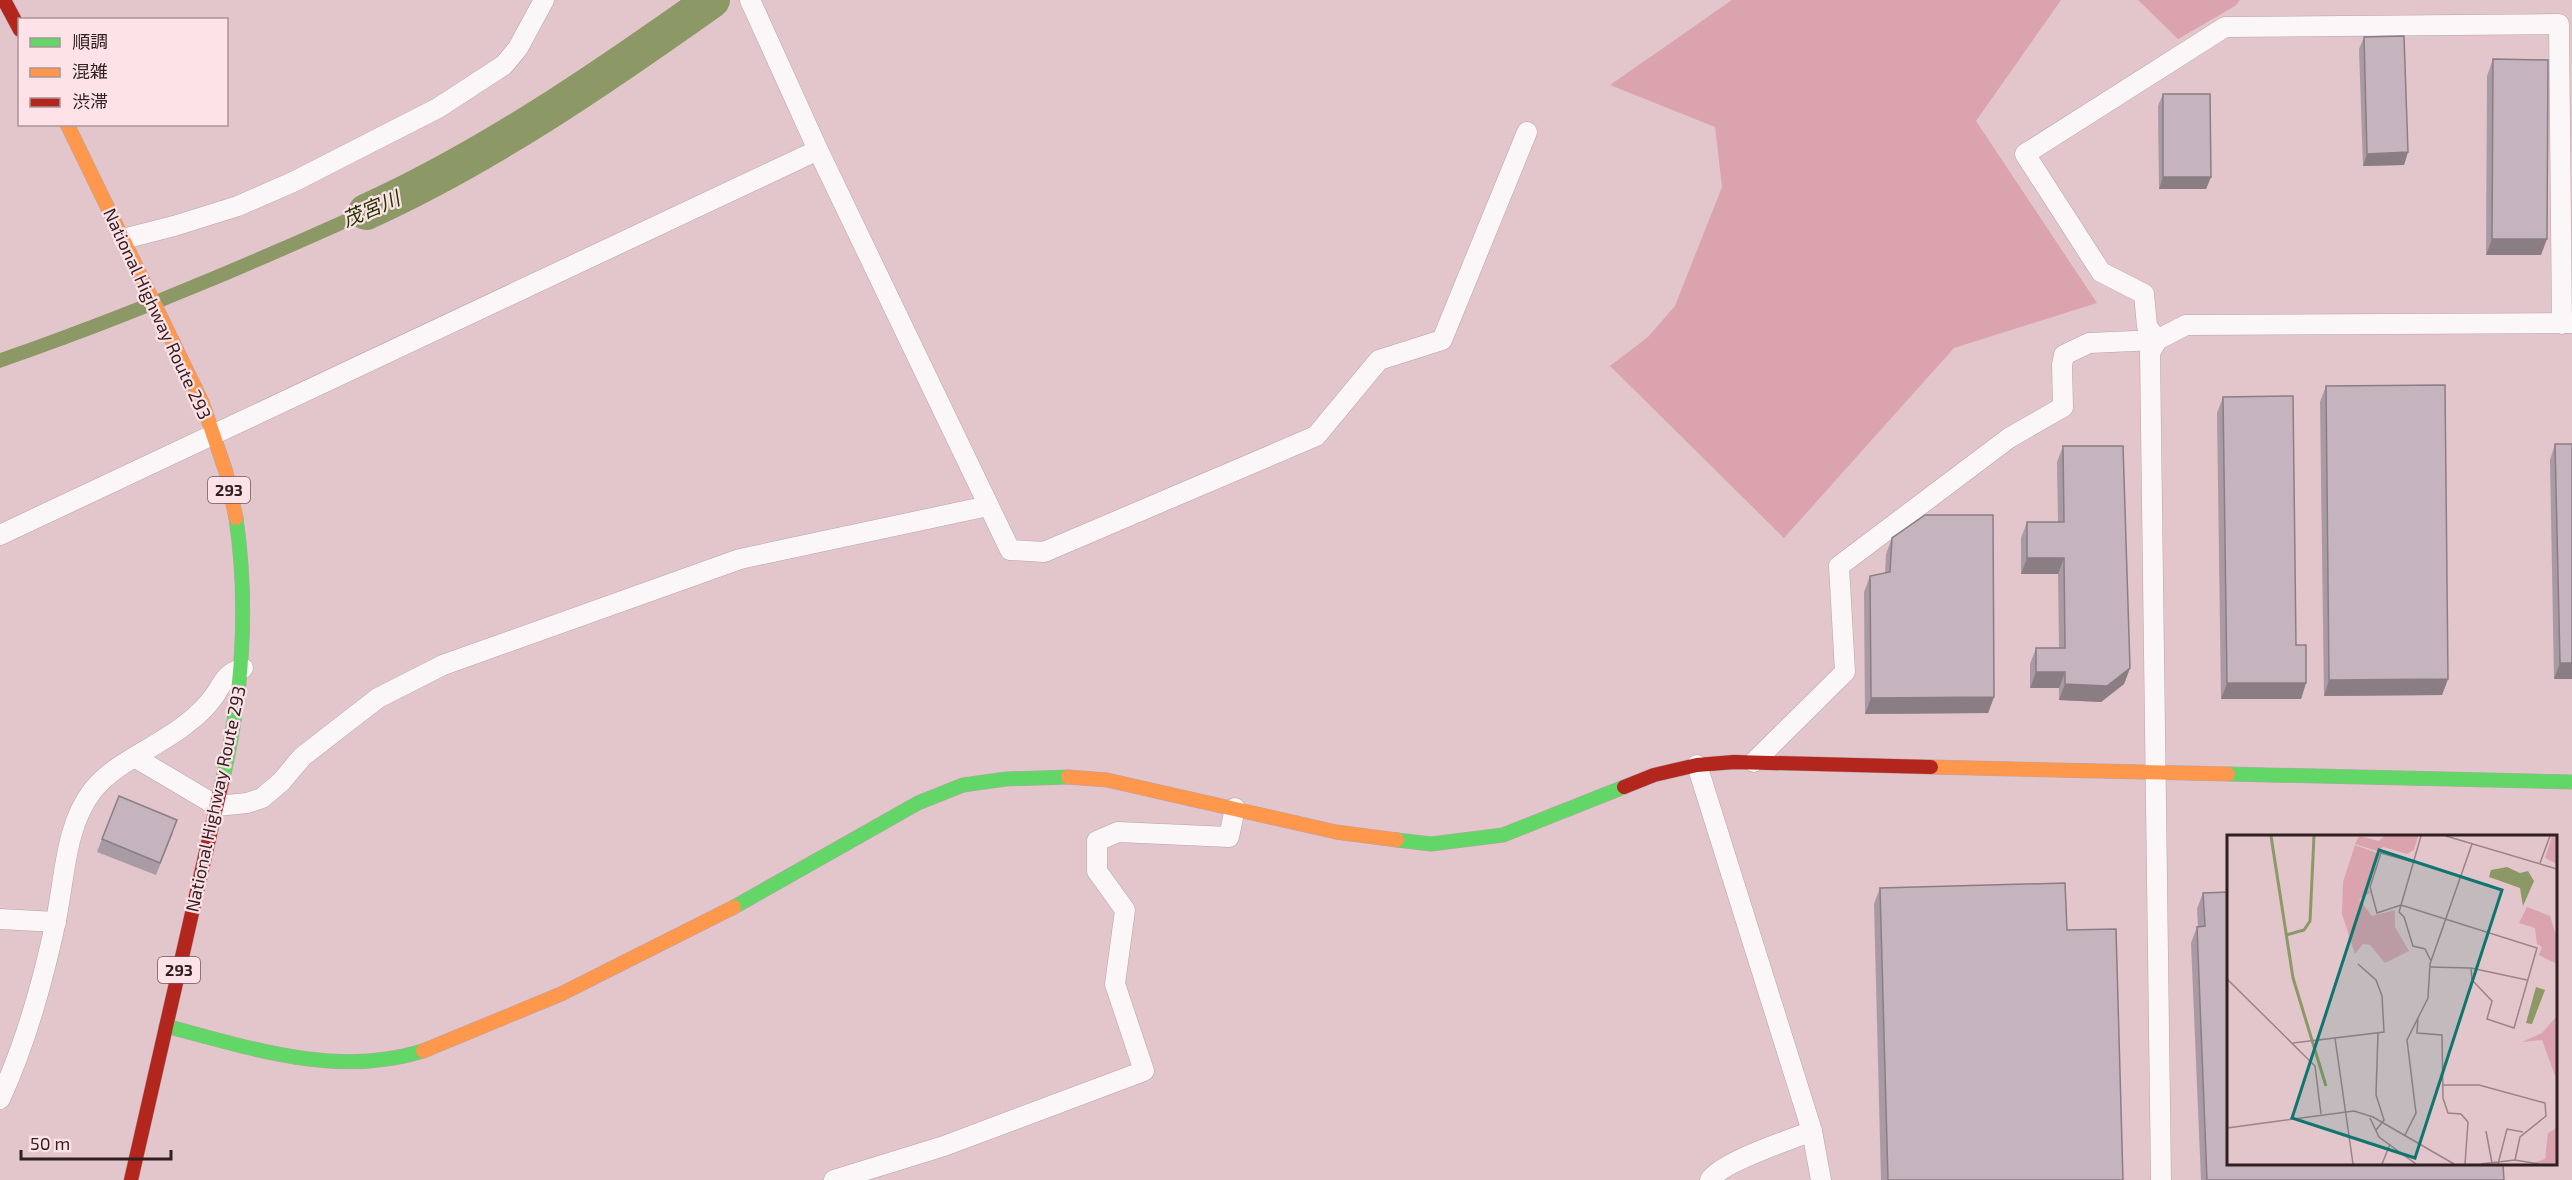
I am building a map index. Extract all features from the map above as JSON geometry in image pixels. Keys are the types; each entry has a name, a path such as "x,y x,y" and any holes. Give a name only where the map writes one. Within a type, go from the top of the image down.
{"main road":[{"path":"4,0 18,26"},
{"name":"National Highway Route 293","path":"67,126 185,365 214,436 232,504 245,615 243,673 239,703 131,1180"},
{"path":"166,1026 299,1059 369,1062 398,1057 471,1033 582,987 701,925 918,803 963,785 1006,779 1057,776 1097,780 1235,808 1336,832 1431,844 1503,835 1625,785 1654,775 1697,765 1754,762 2572,782"}],"street":[{"path":"123,239 238,206 293,182 438,108 504,65 518,48 544,0"},
{"path":"751,3 818,150 1010,550 1044,552 1316,436 1379,360 1442,340 1527,132"},
{"path":"1754,762 1845,672 1839,566 2009,438 2063,407 2062,364 2064,355 2089,343 2157,340 2186,325 2567,323 2559,24 2225,27 2025,154 2101,272 2144,294 2146,326 2157,340"},
{"path":"0,535 818,150"},
{"path":"2157,340 2150,353 2161,1180"},
{"path":"136,758 217,806 247,803 262,798 281,783 302,757 378,698 443,665 740,559 988,506"},
{"path":"0,1099 38,1001 68,857 81,808 93,789 109,774 185,725 208,702 225,677 243,673"},
{"path":"1697,765 1812,1131 1821,1180"},
{"path":"834,1180 944,1146 1144,1071 1115,984 1125,910 1096,871 1097,841 1118,832 1229,837 1235,808"},
{"path":"0,919 56,922"},
{"path":"1710,1180 1714,1174 1730,1164 1812,1131"}],"shaded area":[{"path":"1732,0 2061,0 1976,121 2097,303 1954,348 1784,538 1610,366 1648,337 1675,306 1722,187 1715,127 1610,85"},
{"path":"2138,0 2240,0 2235,6 2178,39"}],"water":[{"path":"407,186 413,198 362,221 157,309 0,368 0,353 52,335 206,274"}],"building":[{"path":"2404,36 2408,152 2367,154 2364,37"},
{"path":"2493,59 2548,60 2547,239 2492,239"},
{"path":"2163,94 2210,94 2211,177 2163,177"},
{"path":"2445,385 2448,679 2329,680 2326,386"},
{"path":"2293,396 2296,645 2306,645 2306,683 2227,683 2223,397"},
{"path":"2555,444 2572,444 2572,663 2560,663"},
{"path":"2063,446 2123,446 2130,668 2107,686 2065,684 2065,672 2036,672 2036,648 2065,648 2064,558 2027,558 2027,522 2064,522"},
{"path":"1925,515 1993,515 1994,697 1871,698 1870,576 1890,572 1892,538"},
{"path":"119,796 177,820 160,863 102,839"},
{"path":"2065,883 2067,930 2116,929 2123,1180 1888,1180 1880,888"},
{"path":"2227,892 2227,1165 2503,1165 2504,1180 2207,1180 2197,927 2205,926 2203,893"}],"waterway":[{"name":"茂宮川","path":"366,212 412,190 501,141 587,87 712,0"}],"traffic: fast":[{"path":"222,782 235,716 242,651 242,585 236,518"},
{"path":"2228,774 2572,782"},
{"path":"734,907 918,803 963,785 1006,779 1068,777"},
{"path":"1397,840 1431,844 1503,835 1624,787"},
{"path":"166,1026 262,1051 326,1061 358,1062 391,1059 423,1051"}],"traffic: slow":[{"path":"68,126 202,402 226,472 236,518"},
{"path":"1931,767 2228,774"},
{"path":"1068,777 1107,780 1336,832 1397,840"},
{"path":"423,1051 561,994 734,907"}],"traffic: jam":[{"path":"4,0 18,26"},
{"path":"1624,787 1654,775 1697,765 1734,762 1931,767"},
{"path":"131,1180 222,782"}]}
